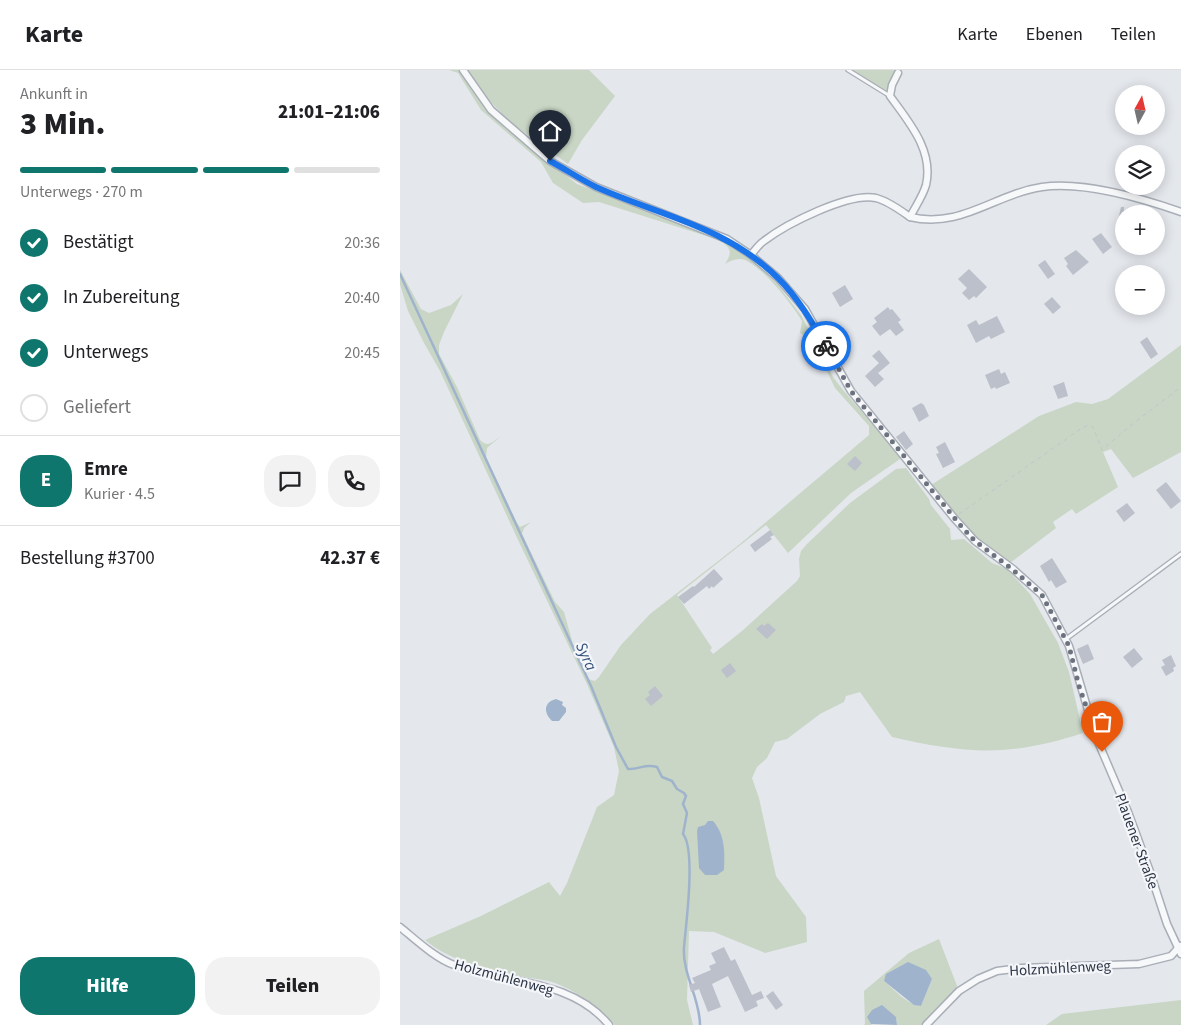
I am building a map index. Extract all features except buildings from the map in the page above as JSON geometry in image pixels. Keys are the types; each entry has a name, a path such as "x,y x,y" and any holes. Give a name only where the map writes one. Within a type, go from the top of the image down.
{"street":[{"name":"Plauener Straße","path":"463,70 491,110 550,161 596,187 727,239 751,255 778,278 805,309 851,391 954,518 975,541 1042,595 1065,639 1096,738 1150,869 1167,924 1180,949"},
{"path":"898,73 892,85 890,96 911,125 923,146 927,165 926,185 910,217"},
{"path":"751,255 764,241 814,212 855,199 875,198 897,208 910,217 921,220 957,217 1027,191 1060,185 1082,186 1181,212"},
{"name":"Holzmühlenweg","path":"400,927 453,964 552,988 587,1005 610,1025"},
{"name":"Holzmühlenweg","path":"926,1025 959,991 997,971 1022,968 1139,964 1171,956 1180,949"}],"lane":[{"path":"848,70 890,96"},
{"path":"1065,639 1181,554"}],"path":[{"path":"954,518 1082,428 1093,427 1102,450 1181,387"}],"green space":[{"path":"449,70 461,70 482,100 544,158 577,184 717,237 743,253 777,284 801,315 833,377 900,456 900,459 851,493 788,553 766,525 677,595 712,648 710,650 713,654 742,631 797,581 800,576 799,559 801,551 807,544 850,503 896,469 906,468 950,529 951,540 964,539 992,563 1007,569 1030,594 1058,643 1069,672 1083,733 1057,741 1010,749 966,750 892,737 860,692 846,696 844,702 820,714 787,739 775,742 767,758 757,767 752,778 759,798 776,876 806,917 807,942 765,953 714,932 689,931 687,1000 693,1025 615,1025 602,1012 563,986 549,981 474,965 448,955 425,940 481,916 549,882 560,896 597,807 614,795 619,771 614,747 587,684 440,371 408,311 400,284 400,270 421,309 429,313 451,305 463,294 444,332 439,345 439,354 457,387 480,440 488,444 500,437 487,448 486,458 517,523 520,527 531,522 524,528 522,534 555,602 564,612 573,644 588,679 595,681 599,677 621,645 650,614 740,544 869,435 869,426 835,388 812,340 800,333 802,321 785,297 762,272 741,259 725,264 730,251 729,248 716,239 599,202 583,203 553,183 541,162 481,110 458,73"},
{"path":"468,70 589,70 615,96 582,140 568,164 511,123 486,97"},
{"path":"853,70 897,70 888,92"},
{"path":"1181,345 1181,452 1133,478 1111,449 1103,452 1118,487 1076,514 1072,509 1053,522 1056,528 1010,563 978,539 931,485 1039,416 1076,402 1092,404 1108,399"},
{"path":"939,939 959,991 926,1025 897,1025 896,1017 872,1025 864,1025 864,991 909,953","holes":["932,979 921,1006 910,1003 884,981"]},
{"path":"1181,1000 1181,1025 1046,1025 1062,1014"}],"water":[{"path":"556,699 563,702 562,705 566,708 566,712 559,721 552,721 547,714 546,708 549,702"},
{"path":"708,821 713,821 717,826 723,844 724,870 717,875 705,875 699,868 697,831 698,827 705,825"},
{"path":"908,962 926,970 932,979 921,1006 914,1005 884,981 886,974"},
{"path":"882,1005 896,1017 897,1025 871,1024 867,1017 872,1010"}],"waterway":[{"name":"Syra","path":"400,274 591,686 616,747 628,769 649,766 657,767 662,777 672,781 677,789 686,796 683,804 687,813 683,834 687,843 690,871 684,957 697,1005 700,1025"}],"way so far":[{"path":"826,346 851,391 961,526 975,541 1042,595 1069,646 1079,686 1102,752"}],"route":[{"path":"550,161 596,187 686,221 727,239 751,255 778,278 805,309 826,346"}]}
